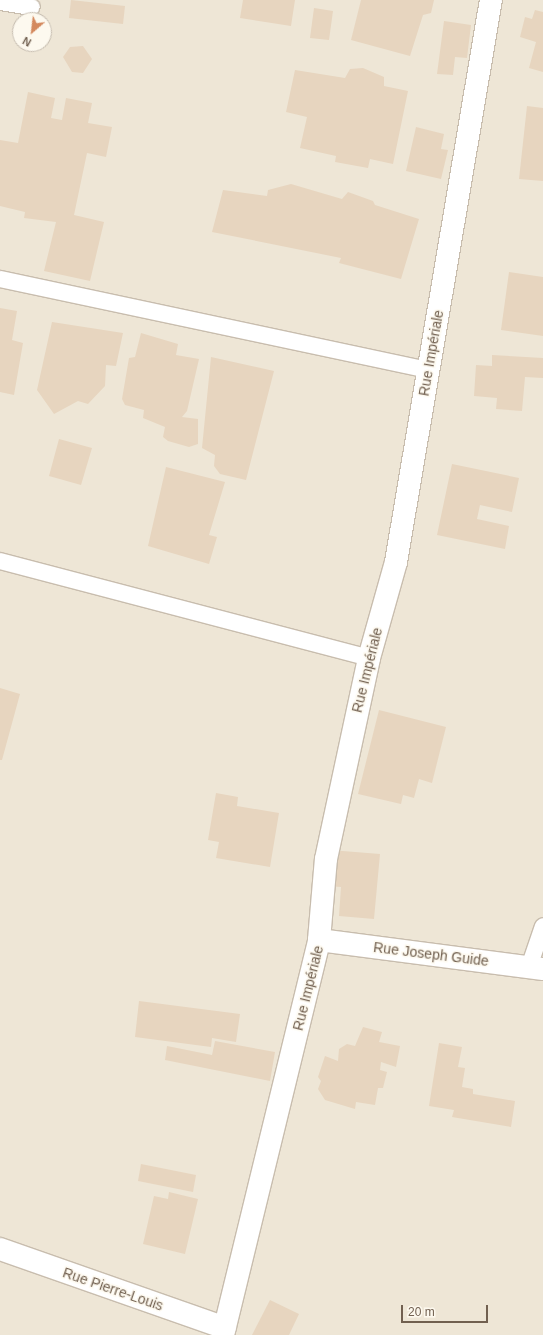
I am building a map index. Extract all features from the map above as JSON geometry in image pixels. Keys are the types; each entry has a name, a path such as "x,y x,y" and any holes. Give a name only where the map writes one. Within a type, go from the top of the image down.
{"street":[{"name":"Rue Impériale","path":"224,1332 319,940 326,859 369,658 396,562 491,0"},
{"name":"Rue Joseph Guide","path":"319,940 536,968"},
{"name":"Rue Pierre-Louis","path":"0,1249 224,1332"}],"lane":[{"path":"0,2 32,7"},
{"path":"0,279 428,370"},
{"path":"0,561 369,658"},
{"path":"536,968 543,926"}],"shaded area":[{"path":"0,0 543,0 543,1335 0,1335"}],"building":[{"path":"71,0 125,6 123,24 69,18"},
{"path":"243,0 295,0 291,26 240,18"},
{"path":"361,0 434,0 431,13 423,15 410,56 351,40"},
{"path":"314,8 333,11 329,40 310,38"},
{"path":"535,10 543,12 543,72 529,68 536,42 520,37 525,17 532,19"},
{"path":"444,21 471,25 467,58 455,57 453,75 437,74"},
{"path":"83,46 92,59 83,73 72,72 63,57 70,47"},
{"path":"363,68 384,77 384,86 408,91 393,164 370,159 368,168 335,162 336,156 300,148 307,117 286,112 295,70 345,78 350,69"},
{"path":"28,92 55,98 51,118 62,120 66,98 92,103 88,123 112,127 106,157 87,153 74,215 104,222 90,281 44,271 56,222 24,218 25,212 0,206 0,140 18,143"},
{"path":"527,106 543,108 543,181 519,179"},
{"path":"416,127 444,134 441,149 448,150 441,179 406,171"},
{"path":"291,184 342,199 348,192 373,201 375,205 419,219 401,279 339,263 341,258 212,232 223,190 267,196 268,190"},
{"path":"509,272 543,277 543,336 501,330"},
{"path":"0,308 17,311 12,340 23,343 14,395 0,392"},
{"path":"52,322 123,333 116,366 106,365 105,386 88,404 78,401 54,414 37,390"},
{"path":"141,333 178,344 176,355 199,359 187,411 182,417 198,419 198,444 189,447 168,441 163,437 165,427 143,418 144,410 125,405 122,399 129,358 135,357"},
{"path":"492,355 543,358 543,378 525,377 522,411 496,409 497,398 474,396 476,365 492,366"},
{"path":"211,357 274,371 246,480 220,474 214,466 215,455 202,448"},
{"path":"59,439 92,448 81,485 49,476"},
{"path":"452,464 519,478 512,512 480,505 477,519 509,526 505,549 437,535"},
{"path":"166,467 225,482 209,535 217,537 209,564 148,546"},
{"path":"0,688 20,694 2,760 0,760"},
{"path":"379,710 446,727 432,783 419,779 414,798 403,795 401,804 358,794"},
{"path":"216,793 238,797 237,806 279,813 270,867 216,858 219,842 208,840"},
{"path":"330,850 380,854 374,919 339,916 341,887 327,886"},
{"path":"139,1001 240,1014 236,1042 212,1038 211,1047 135,1037"},
{"path":"363,1027 382,1032 379,1042 400,1046 396,1067 381,1062 380,1070 387,1072 383,1088 378,1088 375,1105 356,1102 355,1109 325,1100 318,1089 321,1081 318,1077 325,1056 338,1061 339,1049 347,1044 355,1046"},
{"path":"215,1041 275,1052 270,1081 165,1060 167,1046 212,1055"},
{"path":"439,1043 462,1047 458,1067 465,1068 462,1087 473,1089 473,1094 515,1101 511,1127 452,1117 454,1110 429,1106"},
{"path":"141,1164 196,1175 193,1192 138,1181"},
{"path":"169,1192 198,1199 185,1254 143,1244 154,1196 168,1199"},
{"path":"270,1300 299,1314 289,1335 252,1335"}]}
